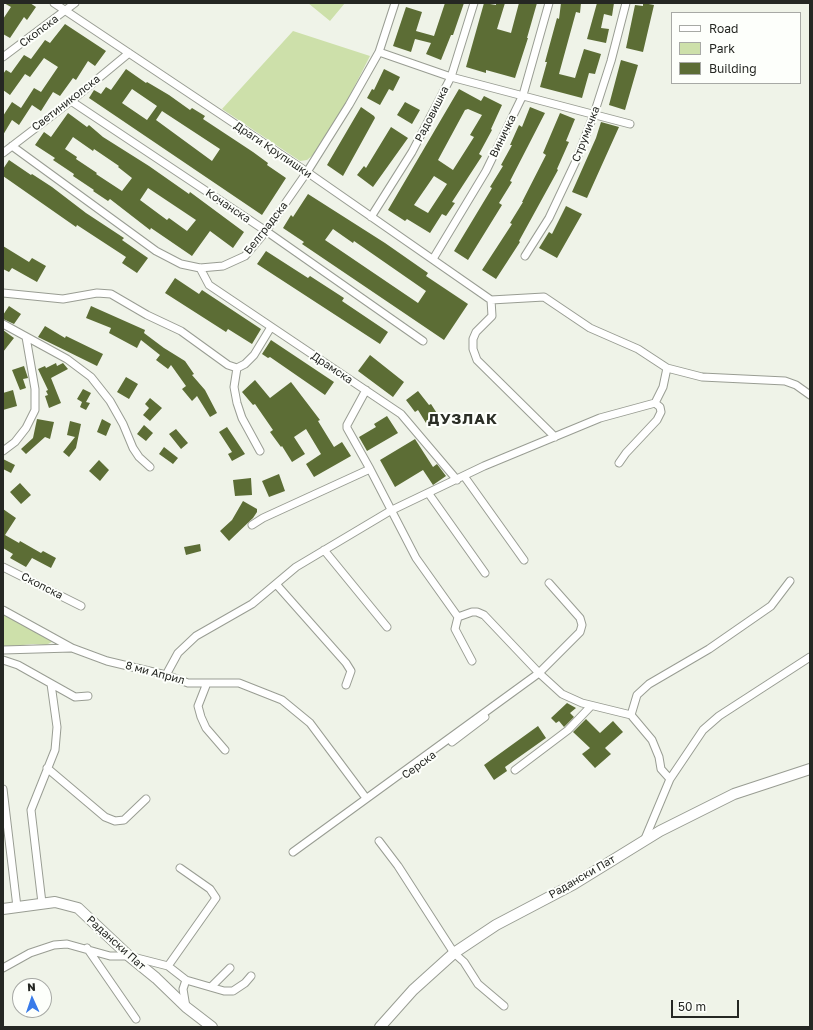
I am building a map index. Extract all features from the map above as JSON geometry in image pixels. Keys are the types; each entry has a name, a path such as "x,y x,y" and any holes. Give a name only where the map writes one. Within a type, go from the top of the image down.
{"street":[{"name":"Драги Крупишки","path":"54,3 307,172 491,300"},
{"name":"Скопска","path":"3,56 75,3"},
{"name":"Белградска","path":"12,146 156,251 181,264 200,268 223,266 245,256 266,232 307,172 350,104 379,52 395,3"},
{"name":"Радовишка","path":"371,217 412,152 451,77 474,3"},
{"name":"Виничка","path":"433,259 486,171 523,95 549,3"},
{"name":"Струмичка","path":"525,256 559,198 594,114 612,61 626,3"},
{"path":"379,52 451,77 630,124"},
{"name":"Светиниколска","path":"3,153 71,101 129,53"},
{"name":"Кочанска","path":"71,101 266,232 423,341"},
{"name":"Драмска","path":"200,268 209,285 401,414 457,480"},
{"path":"3,293 63,299 97,293 111,294 147,316 181,331 228,365 237,368 245,364 254,355 271,327"},
{"path":"555,437 477,360 473,349 472,339 476,332 492,316 491,300 544,297 590,328 638,349 667,368 702,377 785,381 810,395"},
{"path":"3,324 67,359 91,377 110,401 123,424 133,448 139,457 150,467"},
{"path":"3,451 15,442 26,428 34,410 35,389 26,337"},
{"path":"237,368 234,388 237,403 242,418 260,451"},
{"path":"166,675 178,653 196,636 252,604 296,567 390,511 429,494 484,466 600,418 656,403 664,387 667,368"},
{"path":"366,390 346,425 416,558 458,617"},
{"path":"620,464 626,453 657,420 661,412 660,407 656,403"},
{"path":"252,525 263,518 370,469"},
{"path":"464,476 524,560"},
{"path":"429,494 485,573"},
{"path":"324,550 387,627"},
{"name":"Скопска","path":"3,567 81,606"},
{"path":"631,715 638,694 649,684 709,648 771,606 790,582"},
{"path":"366,798 539,673 580,632 582,625 580,618 549,583"},
{"path":"276,584 346,663 350,671 346,685"},
{"name":"8 ми Април","path":"3,610 72,648 107,661 166,675 183,682 238,684 282,700 310,722 366,798"},
{"path":"458,617 472,612 477,612 484,615 539,673 562,694 591,706 631,715 652,740 660,757 661,769 670,779"},
{"path":"458,617 454,629 472,661"},
{"path":"3,650 72,648"},
{"path":"644,840 670,779 688,750 708,725 719,716 810,657"},
{"path":"3,660 18,665 75,698 88,696"},
{"name":"Серска","path":"366,798 294,851 298,852 473,727 539,673"},
{"path":"42,902 31,810 55,750 57,727 51,684"},
{"path":"207,684 198,706 206,728 225,750"},
{"path":"515,770 568,730 591,706"},
{"path":"47,768 105,816 115,821 124,820 146,799"},
{"name":"Радански Пат","path":"380,1027 413,990 454,953 496,925 574,884 644,840 734,794 810,770"},
{"path":"3,789 17,907"},
{"path":"379,841 398,866 454,953 464,962 478,984 504,1006"},
{"path":"168,966 216,898 210,889 180,868"},
{"name":"Радански Пат","path":"3,909 42,902 67,904 78,908 186,1007 212,1027"},
{"path":"3,968 30,953 54,945 67,944 87,948 110,956 129,956 168,966 186,980 224,991 233,991 245,983 251,976"},
{"path":"87,948 136,1019"},
{"path":"211,987 230,968"},
{"path":"186,980 184,989 186,1007"}],"green space":[{"path":"308,3 345,3 330,21"},
{"path":"293,31 370,56 346,103 313,155 307,160 300,161 222,109"},
{"path":"3,614 52,638 52,642 46,645 33,644 3,647"}],"building":[{"path":"4,3 30,3 36,7 27,20 24,17 10,38 3,34 3,19 11,7"},
{"path":"445,3 464,3 453,35 451,35 441,60 426,54 431,43 415,39 411,52 393,46 406,7 422,12 416,31 434,36"},
{"path":"484,3 496,5 496,3 505,3 497,29 511,33 519,3 537,3 528,38 515,78 486,70 486,73 466,67"},
{"path":"561,3 581,3 580,13 576,12 559,74 575,78 584,49 601,54 595,74 589,73 582,98 540,87 557,18 559,19"},
{"path":"597,3 614,3 612,16 604,14 601,28 609,29 606,43 587,39"},
{"path":"643,3 654,5 643,52 626,48 635,5 643,6"},
{"path":"65,24 106,51 95,66 88,61 76,80 73,78 60,96 53,92 41,111 32,105 19,125 12,120 3,135 3,116 12,102 21,108 34,88 41,92 58,67 44,58 30,77 25,74 10,95 3,90 3,74 6,70 11,73 24,55 31,59 45,40 50,43"},
{"path":"621,60 638,65 625,110 609,105"},
{"path":"126,69 146,83 147,82 169,95 190,110 192,108 205,116 203,119 268,163 267,165 286,178 262,215 89,98 94,90 101,94 106,87 111,90","holes":["132,89 157,106 147,120 122,103","162,111 220,149 212,161 156,120"]},
{"path":"384,69 400,77 393,91 389,89 380,105 367,98 372,89 374,90"},
{"path":"459,89 481,101 484,96 502,105 491,129 492,130 479,154 482,156 452,202 455,203 446,216 442,214 430,233 407,219 405,221 388,210","holes":["468,109 482,115 470,135 474,137 453,170 438,160 465,110","434,176 447,184 428,213 414,205"]},
{"path":"405,102 420,110 412,124 397,115"},
{"path":"361,107 375,118 343,176 327,165"},
{"path":"530,107 545,113 510,181 512,182 499,203 502,205 468,260 454,251 492,188 490,187 503,166 501,165 512,145 510,145 519,125 522,127"},
{"path":"68,113 87,127 89,125 103,137 149,166 189,194 190,192 244,232 233,248 210,231 192,256 151,228 150,230 110,199 108,201 93,191 94,190 73,176 74,174 53,160 55,158 35,145 44,132 51,137","holes":["73,137 119,166 118,167 132,178 122,191 96,174 97,173 76,159 77,157 65,149","148,188 196,220 187,231 169,218 167,220 140,200"]},
{"path":"560,113 575,119 566,141 569,142 557,169 558,170 519,241 520,242 496,279 482,270 512,224 510,223 523,202 546,155 543,153"},
{"path":"601,122 619,127 587,198 572,192 596,138"},
{"path":"391,127 408,138 373,187 357,175 364,166 366,168"},
{"path":"9,160 52,187 86,213 124,238 122,240 148,258 137,273 122,263 126,257 77,225 76,227 3,176 3,169"},
{"path":"308,194 385,243 428,273 426,276 468,304 444,340 302,244 304,242 283,228 291,215 293,217","holes":["333,229 353,243 354,241 426,291 418,303 325,240"]},
{"path":"566,206 582,214 557,258 539,248 549,232 552,234"},
{"path":"3,246 29,262 32,258 46,266 37,282 12,268 9,272 3,269"},
{"path":"266,251 308,278 310,276 344,298 342,301 388,332 380,344 257,264"},
{"path":"175,278 199,294 202,290 261,329 252,344 228,329 226,332 165,293"},
{"path":"9,306 21,314 14,324 3,319 3,315"},
{"path":"91,306 145,330 144,333 185,361 194,374 192,375 205,390 217,413 210,417 197,396 192,401 182,389 186,386 171,365 168,369 156,360 160,355 141,340 137,348 109,333 111,328 86,318"},
{"path":"45,326 65,338 66,336 103,354 97,366 38,337"},
{"path":"3,330 14,338 3,352"},
{"path":"271,340 334,382 325,395 270,357 268,358 262,354"},
{"path":"370,355 404,382 393,397 358,371"},
{"path":"56,363 57,366 63,363 68,369 51,378 61,403 49,408 45,396 48,395 46,391 48,390 38,369 45,366 46,368"},
{"path":"24,366 28,378 23,379 26,388 20,390 12,370"},
{"path":"126,377 138,384 129,399 117,392"},
{"path":"255,380 270,398 291,382 320,420 318,421 334,447 342,442 351,456 314,477 306,464 321,454 306,429 294,437 305,454 292,462 282,446 281,447 270,432 273,430 255,404 253,405 242,392"},
{"path":"83,389 91,393 86,402 90,403 86,410 80,407 82,402 77,399"},
{"path":"13,390 17,406 3,410 3,393"},
{"path":"418,391 429,405 431,404 438,415 426,423 418,410 415,412 406,400"},
{"path":"150,398 162,408 150,421 143,415 149,408 145,404"},
{"path":"387,416 398,433 367,451 359,437 376,427 374,424"},
{"path":"37,419 54,422 50,439 45,437 26,454 21,449 33,438"},
{"path":"102,419 111,424 106,436 97,432"},
{"path":"70,421 81,424 76,448 69,457 63,452 75,437 67,435"},
{"path":"144,425 153,433 146,441 137,434"},
{"path":"227,427 245,454 232,461 228,454 232,452 219,432"},
{"path":"176,429 188,443 181,449 169,434"},
{"path":"415,439 433,467 437,464 446,476 433,485 423,470 395,487 380,460"},
{"path":"164,447 178,458 173,464 159,454"},
{"path":"3,459 15,465 11,473 3,469"},
{"path":"99,460 109,470 100,481 89,471"},
{"path":"279,474 285,491 269,497 262,481"},
{"path":"251,478 252,495 235,496 233,480"},
{"path":"20,483 31,495 21,504 10,492"},
{"path":"243,501 257,509 257,512 253,518 229,541 220,531 232,520"},
{"path":"3,509 16,518 5,535 19,543 20,541 41,553 43,551 56,558 51,568 32,558 26,567 10,558 13,554 3,548"},
{"path":"200,544 201,551 186,555 184,547"},
{"path":"567,703 576,708 570,713 574,717 564,727 559,721 556,723 551,718"},
{"path":"586,719 600,733 613,721 623,732 605,748 611,754 595,768 582,754 590,748 573,732"},
{"path":"538,726 546,738 505,767 507,771 494,780 484,765"}],"district":[{"name":"ДУЗЛАК","path":"463,419"}]}
